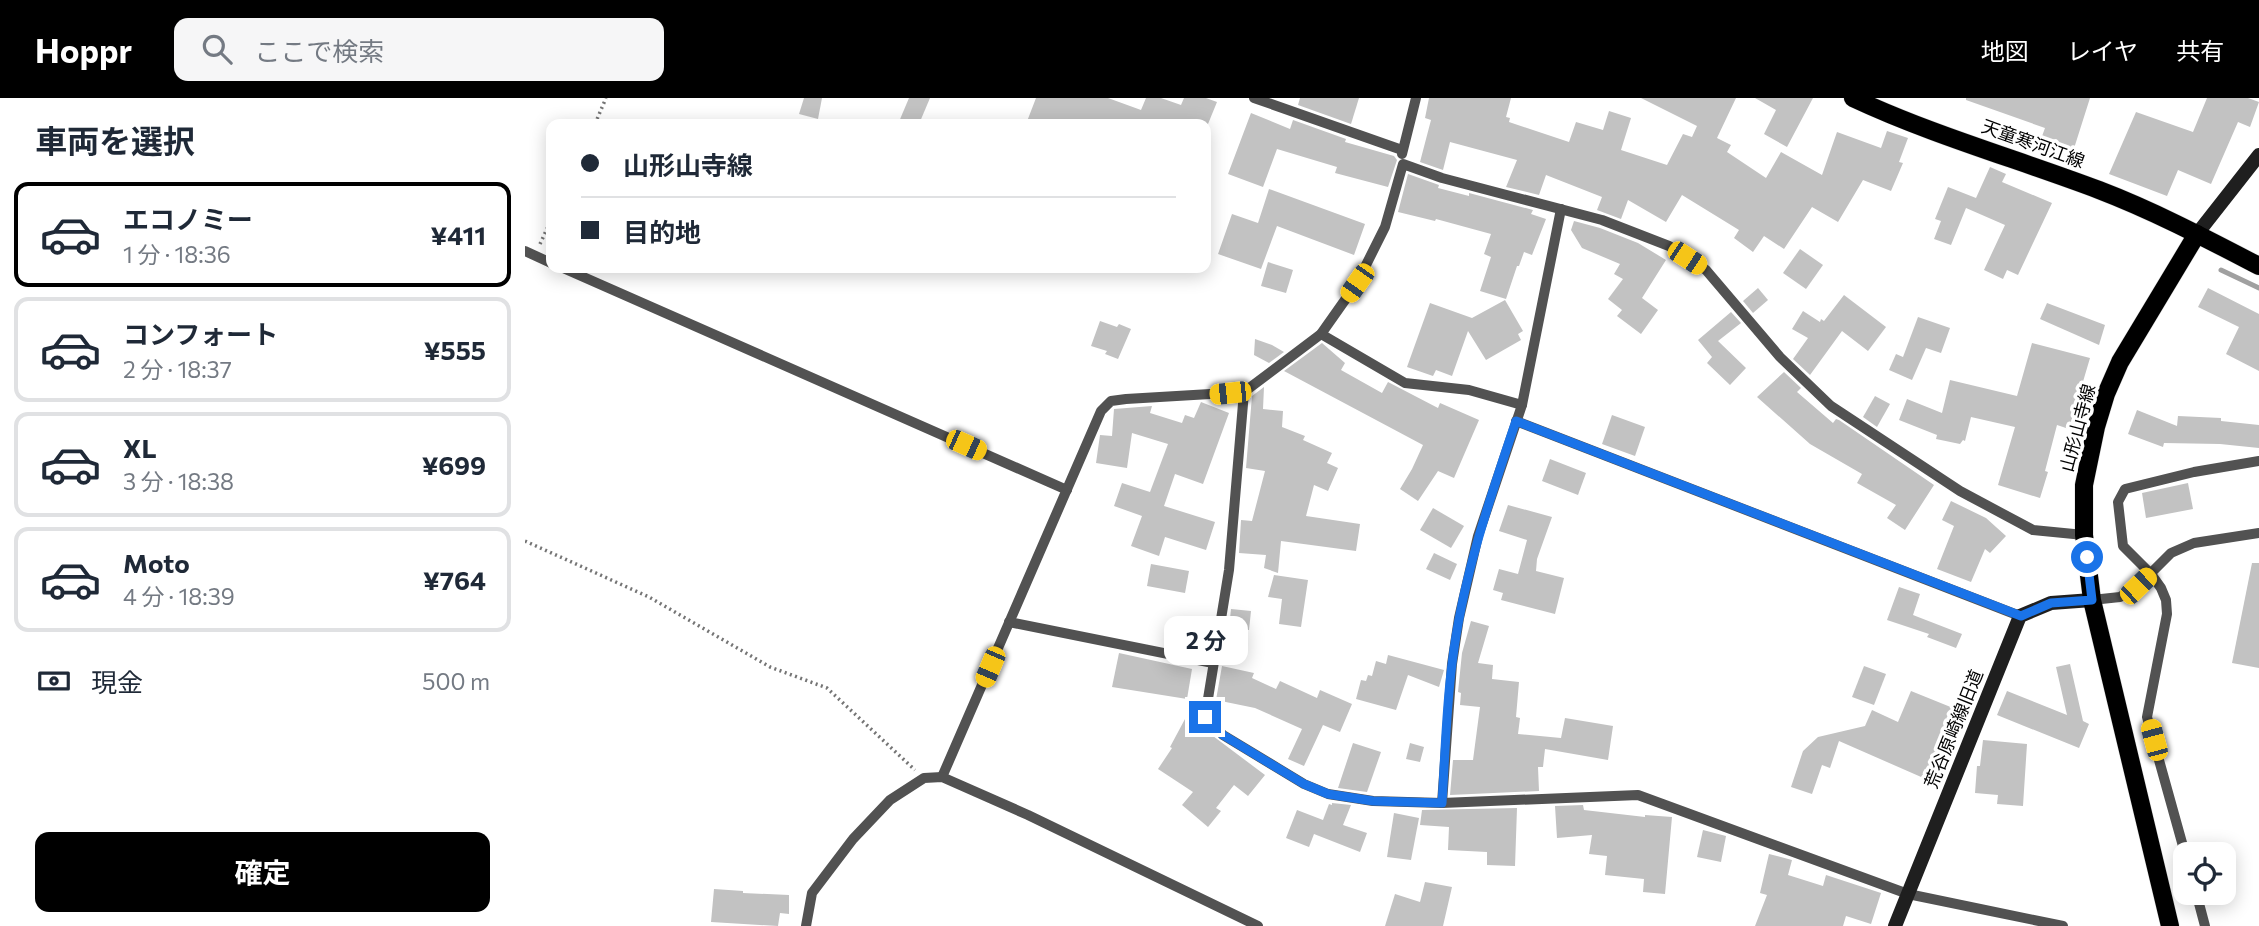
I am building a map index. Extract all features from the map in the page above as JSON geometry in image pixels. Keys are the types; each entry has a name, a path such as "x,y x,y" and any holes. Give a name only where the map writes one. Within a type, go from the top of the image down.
{"main road":[{"name":"天童寒河江線","path":"1853,98 1891,116 2101,191 2197,234"},
{"path":"2197,234 2259,266"},
{"name":"山形山寺線","path":"2170,926 2092,600 2084,536 2084,485 2096,426 2120,362 2197,234"}],"street":[{"path":"2197,234 2259,155"},
{"path":"2021,616 2051,603 2092,600"},
{"name":"荒谷原崎線旧道","path":"1895,926 2021,616"}],"lane":[{"path":"1254,98 1402,150"},
{"path":"942,777 1101,411 1111,401 1244,392 1321,334 1357,283 1385,227 1403,164 1402,150 1416,98"},
{"path":"1403,164 1442,178 1629,229 1669,246 1706,270 1780,357 1831,406 1960,491 2033,530 2084,536"},
{"path":"1442,803 1452,664 1459,618 1478,536 1522,405 1561,209"},
{"path":"530,253 546,261"},
{"path":"573,273 1067,490"},
{"path":"1321,334 1405,383 1469,390 1522,405"},
{"path":"1244,392 1229,570 1205,717 1223,735 1304,784 1328,794 1373,801 1442,803 1638,795 1908,894 2063,926"},
{"path":"1516,421 2021,616"},
{"path":"2182,842 2147,717 2167,614 2166,600 2151,573 2123,546 2118,502 2125,489 2194,472 2259,461"},
{"path":"2092,600 2120,597 2138,586 2171,554 2194,542 2259,533"},
{"path":"1009,622 1213,663"},
{"path":"806,926 812,893 853,839 890,800 924,778 942,777 1258,926"},
{"path":"2199,905 2205,926"}],"path":[{"path":"596,119 606,98"},
{"path":"530,253 546,228"},
{"path":"525,541 649,597 770,667 827,688 924,778"}],"building":[{"path":"804,98 822,98 818,119 799,114"},
{"path":"909,98 930,98 921,119 900,119"},
{"path":"1036,98 1108,98 1141,110 1146,98 1161,98 1181,105 1184,98 1206,98 1217,102 1210,119 1028,119"},
{"path":"1300,98 1359,98 1351,124 1298,105"},
{"path":"1429,98 1511,98 1506,117 1510,118 1509,122 1569,142 1576,122 1603,130 1609,111 1631,118 1621,150 1667,165 1683,134 1692,137 1697,126 1641,98 1736,98 1717,138 1731,145 1727,152 1766,178 1781,152 1822,175 1837,132 1881,148 1887,131 1908,138 1899,162 1903,163 1891,191 1863,180 1838,222 1812,207 1784,249 1764,236 1753,252 1734,238 1739,230 1682,195 1666,222 1628,200 1621,219 1597,210 1602,197 1546,175 1539,195 1506,187 1517,160 1450,142 1443,170 1420,162 1431,120 1425,118"},
{"path":"1755,98 1813,98 1787,147 1764,134 1776,110"},
{"path":"1966,98 2090,98 2070,161 2037,150 2045,128"},
{"path":"2207,98 2248,98 2259,102 2250,127 2238,122 2211,184 2178,170 2167,196 2109,174 2136,112 2193,132"},
{"path":"1251,113 1290,129 1293,120 1346,139 1345,142 1394,156 1397,160 1388,187 1335,173 1337,167 1277,149 1263,187 1228,174"},
{"path":"1990,167 2006,174 2002,182 2052,203 2018,275 2007,270 2003,279 1984,270 2005,225 1966,208 1951,245 1934,239 1941,221 1935,219 1948,187 1976,198"},
{"path":"1408,174 1439,185 1438,188 1469,196 1469,193 1533,210 1531,214 1546,219 1532,255 1524,252 1517,266 1506,299 1480,291 1491,257 1484,254 1491,234 1398,212"},
{"path":"1269,189 1365,224 1354,255 1277,226 1261,269 1218,254 1232,214 1258,223"},
{"path":"1574,221 1638,243 1666,260 1642,298 1658,310 1641,334 1617,316 1622,310 1608,299 1623,279 1614,274 1620,264 1582,248 1571,230"},
{"path":"1800,249 1823,265 1806,289 1783,273"},
{"path":"1268,262 1293,270 1286,293 1261,286"},
{"path":"1758,288 1768,300 1753,313 1743,301"},
{"path":"2208,288 2259,314 2259,371 2226,354 2239,327 2198,307"},
{"path":"1844,295 1886,327 1868,351 1842,331 1810,375 1793,359 1808,338 1792,329 1803,311 1820,322 1821,319 1824,321"},
{"path":"1505,300 1523,331 1518,334 1521,340 1486,360 1468,331 1452,376 1436,370 1433,376 1407,367 1430,303 1472,318"},
{"path":"2047,303 2105,325 2099,345 2040,319"},
{"path":"1731,312 1741,323 1718,341 1746,368 1730,385 1707,363 1712,357 1698,340"},
{"path":"1918,317 1950,328 1941,353 1926,348 1912,380 1889,370 1896,354 1903,357"},
{"path":"1100,321 1131,329 1118,359 1105,354 1107,351 1091,346"},
{"path":"1255,339 1284,352 1269,363 1254,355"},
{"path":"1322,343 1345,363 1341,370 1382,393 1388,382 1438,408 1440,403 1479,420 1454,478 1438,471 1418,501 1400,489 1423,445 1284,371"},
{"path":"2032,343 2090,358 2069,429 2057,425 2040,498 1998,485 2015,427 1971,417 1965,441 1960,444 1936,439 1937,435 1899,420 1907,399 1942,413 1950,380 2017,396"},
{"path":"1784,372 1801,388 1797,392 1833,423 1836,419 1839,420 1934,485 1905,530 1887,518 1896,505 1857,483 1862,474 1810,444 1757,397"},
{"path":"1264,387 1263,409 1283,411 1282,427 1305,436 1303,440 1332,453 1327,463 1338,468 1328,491 1314,485 1306,516 1360,524 1356,551 1281,541 1278,573 1264,568 1266,555 1239,553 1241,520 1252,521 1265,471 1246,468 1252,396"},
{"path":"1875,396 1890,404 1877,427 1863,417"},
{"path":"1201,402 1229,413 1203,484 1175,474 1164,506 1215,522 1206,550 1165,537 1159,556 1131,546 1142,516 1114,506 1122,483 1150,492 1168,444 1132,433 1127,468 1096,463 1100,435 1112,436 1114,409 1152,406 1150,413 1182,423 1185,415 1194,418"},
{"path":"2137,410 2177,426 2178,416 2221,418 2221,421 2259,425 2259,448 2164,443 2163,447 2128,434"},
{"path":"1612,415 1645,427 1635,456 1602,444"},
{"path":"1550,459 1586,473 1578,495 1542,481"},
{"path":"2188,483 2193,509 2146,518 2142,493"},
{"path":"1951,501 1986,518 2006,536 1990,553 1985,549 1971,582 1937,569 1954,526 1942,520"},
{"path":"1508,505 1552,517 1537,559 1536,571 1564,578 1555,614 1501,600 1503,593 1493,590 1499,569 1518,574 1527,540 1499,531"},
{"path":"1433,508 1464,526 1451,548 1420,530"},
{"path":"1434,553 1457,564 1450,580 1426,569"},
{"path":"2252,563 2259,563 2259,668 2232,663"},
{"path":"1151,564 1189,571 1185,593 1147,586"},
{"path":"1274,575 1308,580 1301,627 1279,624 1282,599 1268,597"},
{"path":"1899,587 1920,594 1913,615 1962,634 1956,648 1927,637 1929,634 1887,620"},
{"path":"1231,609 1251,611 1249,630 1229,628"},
{"path":"1471,621 1489,626 1478,663 1493,665 1492,679 1519,682 1516,717 1520,718 1518,734 1561,738 1565,718 1613,726 1608,760 1545,749 1543,767 1538,767 1539,791 1450,795 1453,760 1473,760 1480,707 1460,705 1461,693 1458,692 1462,653"},
{"path":"1119,653 1192,669 1187,699 1112,687"},
{"path":"1388,655 1444,670 1439,687 1408,675 1396,710 1356,699 1361,680 1366,681 1368,675 1372,676 1376,661 1386,664"},
{"path":"2070,664 2083,721 2089,724 2079,748 1997,715 2007,691 2067,715 2056,667"},
{"path":"1222,666 1254,673 1252,678 1276,689 1280,681 1317,698 1320,690 1352,704 1340,732 1323,725 1304,766 1288,759 1302,729 1255,708 1216,700"},
{"path":"1864,666 1886,674 1874,705 1852,697"},
{"path":"1911,691 1958,710 1928,780 1839,741 1830,768 1822,765 1812,794 1791,787 1803,751 1818,737 1865,726 1872,710 1898,722"},
{"path":"1185,719 1209,733 1265,775 1248,796 1234,785 1216,808 1221,811 1208,827 1182,805 1193,792 1158,769 1172,748 1170,747"},
{"path":"1983,740 2027,744 2023,806 1997,804 1998,795 1975,793"},
{"path":"1353,743 1381,752 1367,792 1338,788"},
{"path":"1410,743 1424,747 1420,762 1406,759"},
{"path":"1329,804 1351,805 1343,825 1367,833 1360,852 1314,834 1309,847 1286,838 1297,810 1323,820"},
{"path":"1583,805 1584,810 1645,817 1672,817 1665,894 1643,892 1644,879 1605,875 1607,856 1589,854 1592,835 1557,838 1555,806"},
{"path":"1517,808 1515,866 1487,865 1487,852 1448,850 1449,827 1420,825 1422,810"},
{"path":"1394,813 1419,818 1411,860 1387,857"},
{"path":"1703,830 1726,836 1721,862 1697,857"},
{"path":"1769,854 1792,860 1788,875 1823,886 1826,875 1881,893 1871,924 1846,916 1843,926 1755,926 1767,895 1760,893"},
{"path":"1425,882 1452,887 1443,926 1385,926 1395,894 1420,902"},
{"path":"714,889 789,895 789,914 780,913 778,926 711,922"}],"waterway":[{"path":"2221,270 2259,288"}],"route":[{"path":"1205,717 1223,735 1304,784 1328,794 1373,801 1442,803 1452,664 1459,618 1478,536 1516,421 2021,616 2051,603 2092,600 2087,557"}]}
